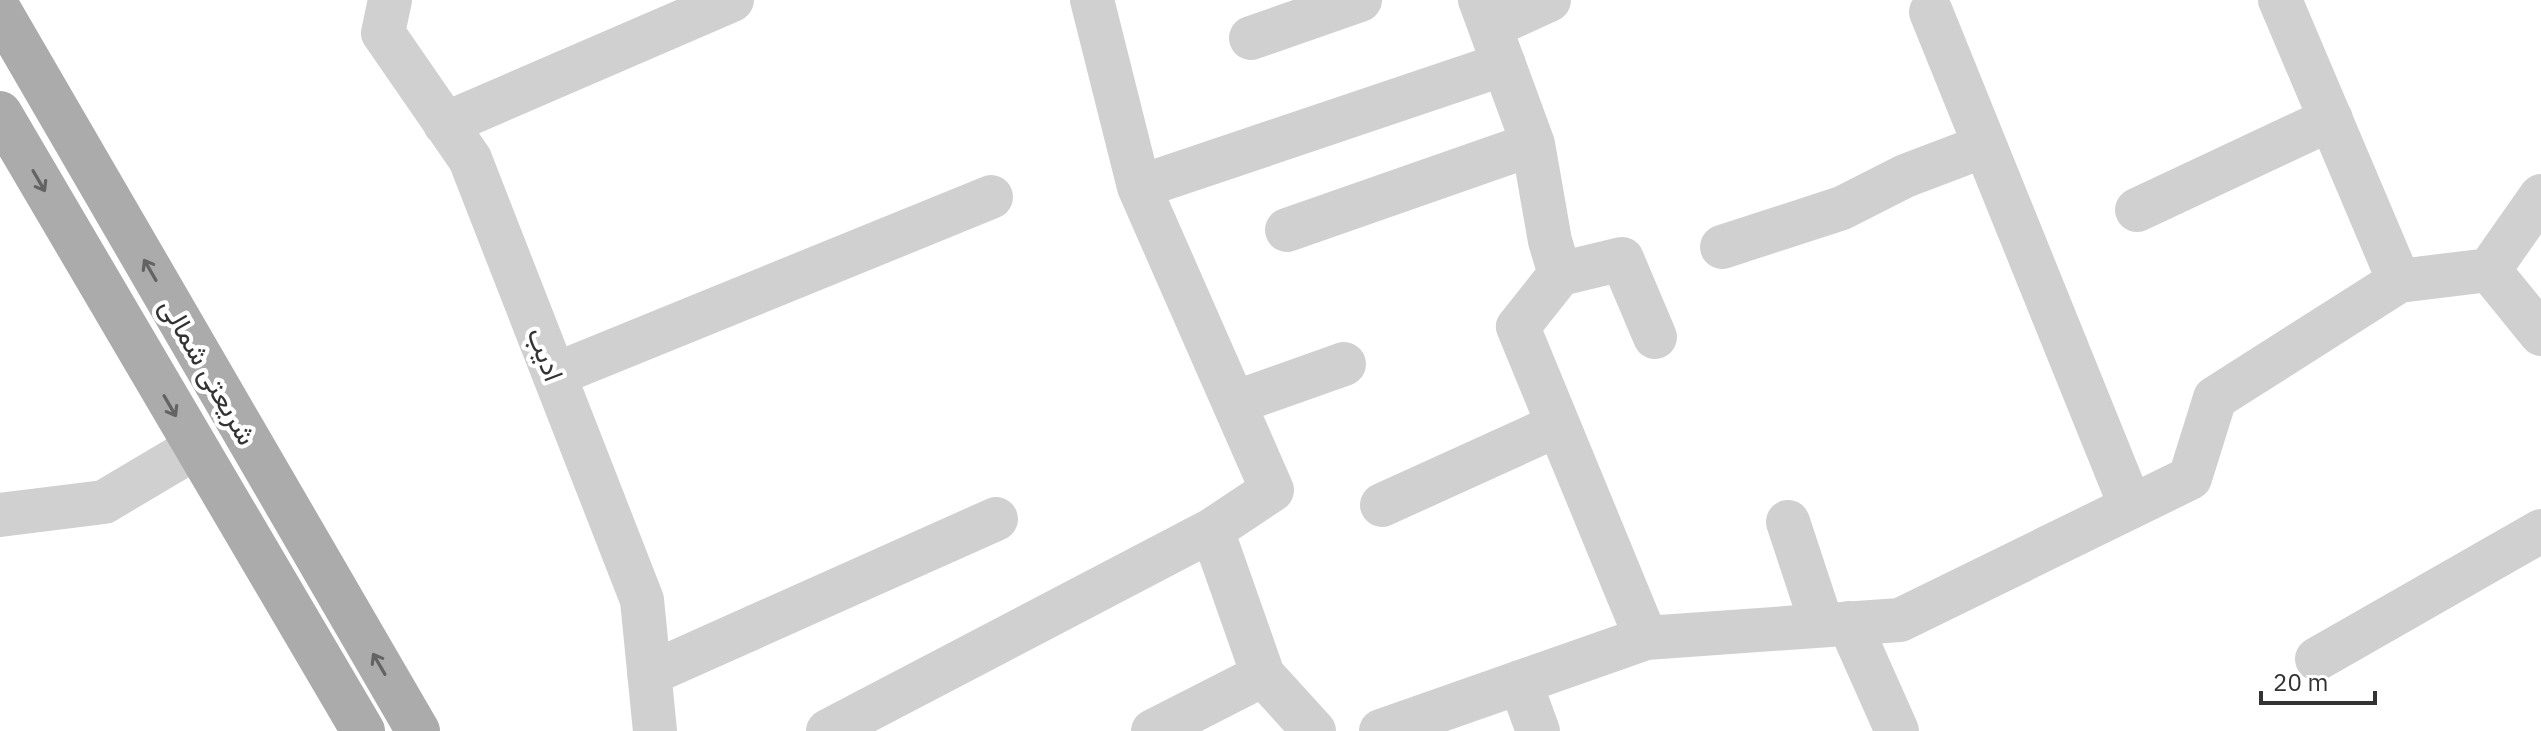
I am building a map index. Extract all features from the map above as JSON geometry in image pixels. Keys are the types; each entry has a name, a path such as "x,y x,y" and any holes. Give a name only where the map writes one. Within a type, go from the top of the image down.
{"main road":[{"name":"شریعتی شمالی","path":"0,11 418,731"},
{"name":"شریعتی شمالی","path":"0,113 363,731"}],"street":[{"name":"ادیب","path":"390,0 383,33 470,159 642,600 655,731"},
{"path":"445,124 732,0"},
{"path":"828,731 1212,530 1272,490 1139,187 1092,0"},
{"path":"1251,38 1360,0"},
{"path":"1139,187 1491,30 1549,0"},
{"path":"2280,0 2399,281"},
{"path":"1931,12 2131,507"},
{"path":"1491,30 1533,144 1550,241 1560,274"},
{"path":"2137,210 2331,119"},
{"path":"1287,230 1533,144"},
{"path":"1722,247 1842,208 1905,176 1984,146"},
{"path":"1381,731 1646,638 1900,620 2190,478 2215,398 2399,281 2489,270 2541,196"},
{"path":"554,375 991,197"},
{"path":"1646,638 1518,327 1560,274 1622,259 1655,337"},
{"path":"2489,270 2541,334"},
{"path":"1234,403 1344,364"},
{"path":"1382,505 1558,425"},
{"path":"0,515 104,502 195,448"},
{"path":"649,674 996,519"},
{"path":"1788,522 1836,624 1897,731"},
{"path":"1212,530 1263,675 1314,731"},
{"path":"2317,659 2541,531"},
{"path":"1153,731 1263,675"},
{"path":"1520,682 1538,731"}]}
